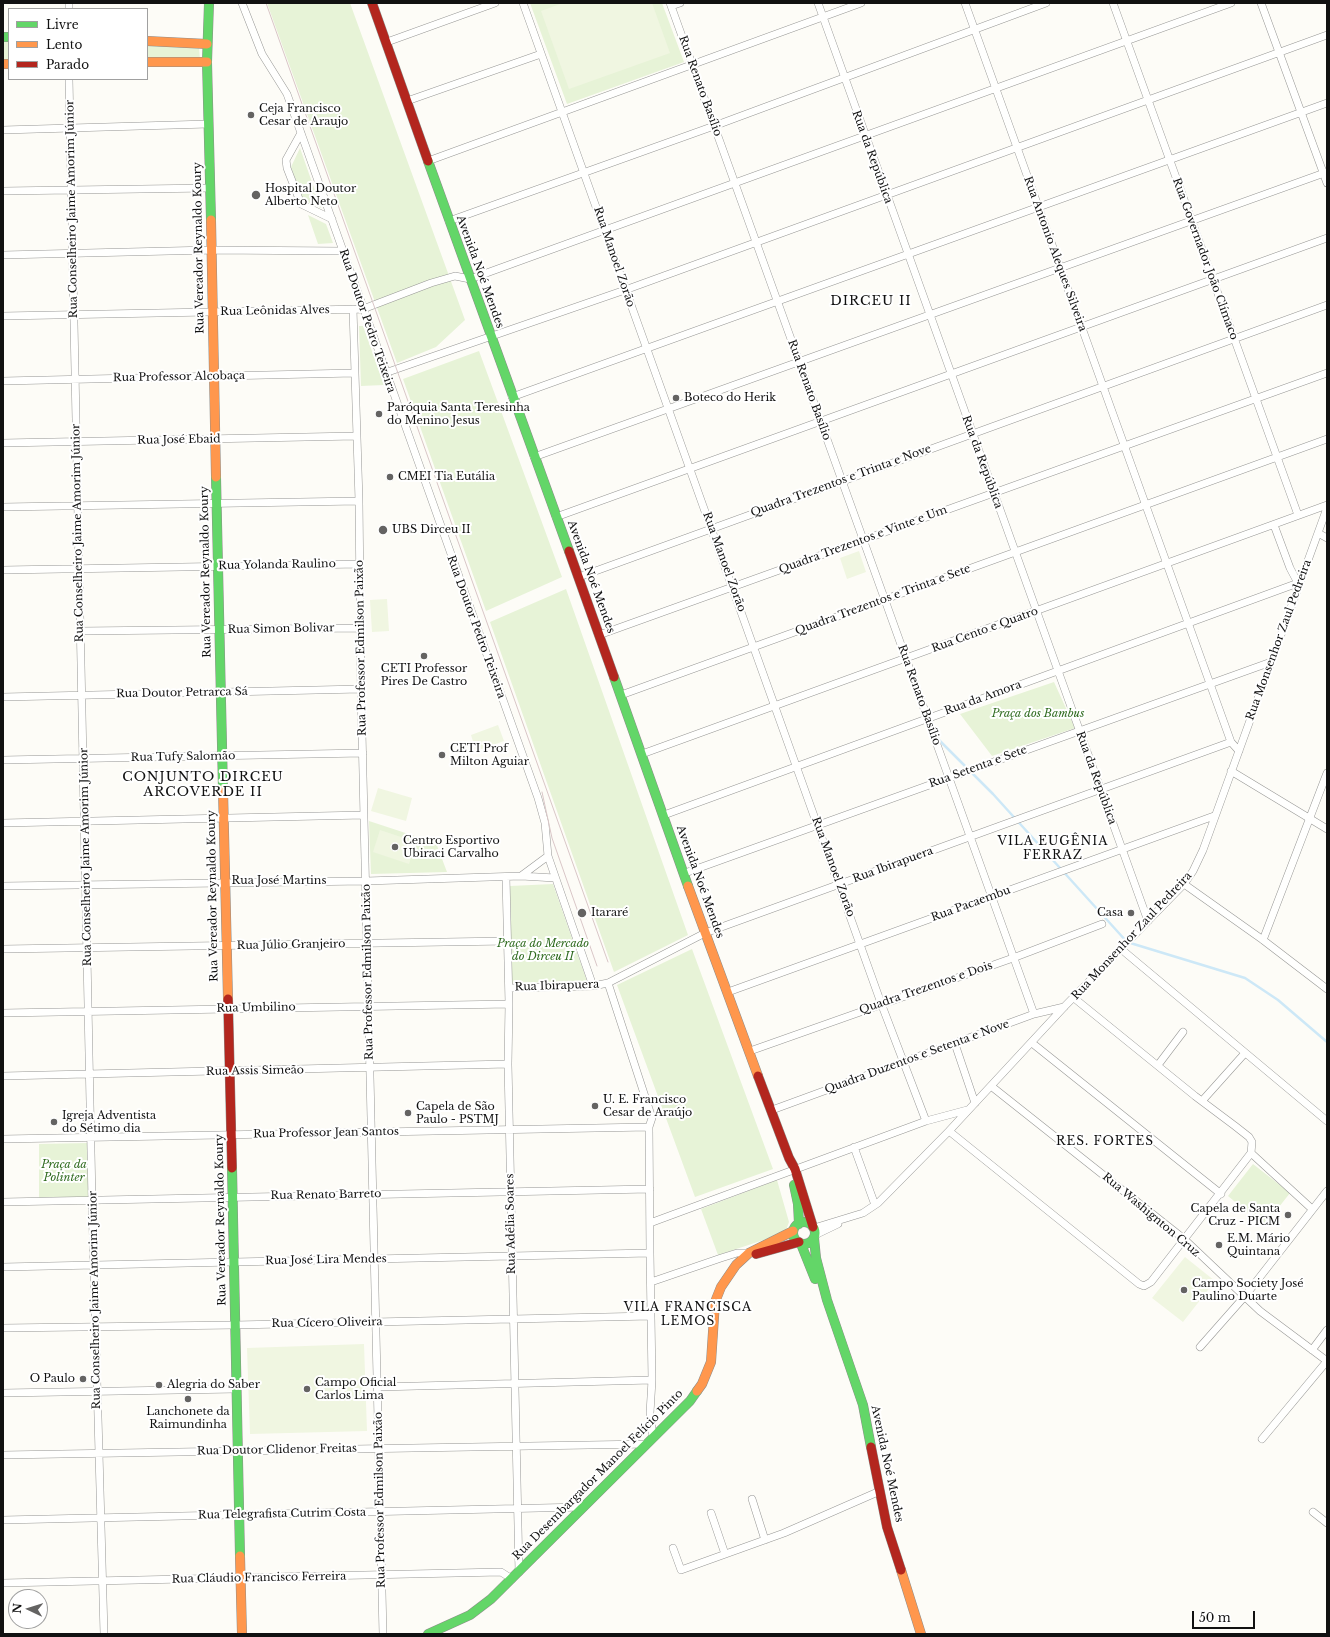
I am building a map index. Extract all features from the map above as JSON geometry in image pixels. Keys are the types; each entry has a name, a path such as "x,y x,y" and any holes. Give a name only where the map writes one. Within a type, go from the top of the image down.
{"street":[{"name":"Rua Vereador Reynaldo Koury","path":"209,3 207,44 208,124 242,1634"},
{"name":"Rua Doutor Pedro Teixeira","path":"242,3 262,54 287,94 332,219 385,373 538,798 545,823 548,856 593,986"},
{"name":"Avenida Noé Mendes","path":"372,3 512,397 579,577 685,873 705,933 772,1110 814,1232 816,1258 827,1300 863,1405 880,1491 897,1560 921,1634"},
{"path":"386,42 495,3"},
{"name":"Rua Manoel Zorão","path":"523,3 668,410 840,884 881,1003 926,1121"},
{"path":"671,5 680,3"},
{"name":"Rua da República","path":"818,3 864,137 930,315 1148,921"},
{"path":"428,161 861,3"},
{"name":"Rua Antonio Aleques Silveira","path":"965,3 1189,624"},
{"path":"449,221 714,126 844,76 1046,3"},
{"name":"Rua Governador João Clímaco","path":"1113,3 1298,515"},
{"path":"470,279 1231,3"},
{"path":"1261,3 1325,173 1327,183"},
{"name":"Rua Renato Basílio","path":"671,5 1034,1014"},
{"path":"385,373 756,243 1016,147 1148,101 1327,35"},
{"path":"148,42 207,44"},
{"path":"407,101 542,54"},
{"path":"148,62 207,62"},
{"name":"Rua Conselheiro Jaime Amorim Júnior","path":"69,80 92,1137 92,1200 104,1634"},
{"path":"512,397 908,256 1038,207 1327,103"},
{"path":"3,130 208,124"},
{"path":"301,133 286,160 287,168 301,204 332,219"},
{"path":"534,457 1325,173"},
{"path":"3,191 210,188"},
{"path":"556,517 1327,238"},
{"path":"3,255 211,250 343,251"},
{"name":"Rua Leônidas Alves","path":"3,316 353,310 363,309 431,283 455,276 470,279"},
{"name":"Quadra Trezentos e Trinta e Nove","path":"579,577 1234,338 1327,306"},
{"name":"Rua Professor Edmilson Paixão","path":"353,310 359,501 361,689 383,1634"},
{"name":"Rua Professor Alcobaça","path":"3,381 354,373"},
{"name":"Quadra Trezentos e Vinte e Um","path":"599,635 1327,373"},
{"name":"Rua José Ebaid","path":"3,443 356,436"},
{"name":"Quadra Trezentos e Trinta e Sete","path":"621,695 1327,439"},
{"path":"3,507 217,502 359,501"},
{"name":"Rua Cento e Quatro","path":"642,754 1036,612 1298,515 1327,507"},
{"name":"Rua Monsenhor Zaul Pedreira","path":"814,1232 863,1213 875,1205 949,1131 967,1110 1032,1043 1064,1006 1074,998 1184,884 1198,862 1327,507"},
{"path":"1274,525 1298,584"},
{"path":"1318,533 1327,538"},
{"name":"Rua Yolanda Raulino","path":"3,570 360,564"},
{"name":"Rua da Amora","path":"664,815 1298,584"},
{"path":"1189,624 1231,742 1238,751"},
{"name":"Rua Simon Bolivar","path":"80,630 361,628"},
{"name":"Rua Setenta e Sete","path":"685,873 1271,662"},
{"name":"Rua Doutor Petrarca Sá","path":"3,697 361,689"},
{"name":"Rua Ibirapuera","path":"509,988 593,986 608,983 705,933 1231,742"},
{"name":"Rua Tufy Salomão","path":"3,760 363,753"},
{"path":"1231,771 1310,817 1327,829"},
{"path":"1263,940 1327,772"},
{"path":"3,823 364,815"},
{"name":"Rua Pacaembu","path":"728,992 1214,816"},
{"path":"521,876 548,856"},
{"name":"Rua José Martins","path":"3,886 366,881 521,876 555,878"},
{"name":"Rua Adélia Soares","path":"506,877 509,988 509,1129 519,1572"},
{"path":"1184,884 1263,940 1327,989"},
{"name":"Quadra Trezentos e Dois","path":"750,1051 881,1003 1013,958 1102,924"},
{"name":"Rua Júlio Granjeiro","path":"3,949 508,941"},
{"path":"1126,944 1245,1053 1327,1121"},
{"path":"608,983 652,1118 650,1127 652,1380 650,1440"},
{"path":"949,1131 1139,1284 1144,1286 1151,1282 1221,1194 1251,1153 1252,1143 1249,1137 1074,998"},
{"name":"Rua Umbilino","path":"3,1013 509,1004"},
{"name":"Quadra Duzentos e Setenta e Nove","path":"772,1110 1034,1014 1064,1006"},
{"path":"1158,1065 1183,1032"},
{"path":"1032,1043 1221,1194"},
{"path":"955,1044 975,1103"},
{"path":"1202,1101 1245,1053"},
{"name":"Rua Assis Simeão","path":"3,1076 229,1072 508,1064"},
{"name":"Rua Washignton Cruz","path":"991,1086 1184,1239 1260,1310 1327,1361"},
{"path":"650,1223 792,1169 926,1121 967,1110"},
{"name":"Rua Professor Jean Santos","path":"3,1139 650,1127"},
{"path":"854,1147 875,1205"},
{"path":"1251,1153 1312,1209"},
{"name":"Avenida Noé Mendes","path":"792,1169 798,1204 799,1224"},
{"name":"Rua Renato Barreto","path":"3,1202 650,1189"},
{"path":"1200,1348 1245,1296 1326,1193"},
{"path":"651,1282 721,1258 748,1255 800,1243 808,1243 814,1232 808,1223 799,1224 793,1232 748,1255"},
{"path":"793,1232 794,1237 800,1243"},
{"name":"Avenida Noé Mendes","path":"800,1243 819,1287 827,1300"},
{"name":"Rua José Lira Mendes","path":"3,1267 650,1253"},
{"name":"Rua Desembargador Manoel Felício Pinto","path":"431,1634 474,1612 512,1579 690,1401 704,1378 712,1356 717,1294 730,1272 748,1255"},
{"name":"Rua Cícero Oliveira","path":"3,1328 513,1320 651,1316"},
{"path":"1312,1350 1327,1330"},
{"path":"1262,1439 1327,1361"},
{"path":"378,1387 652,1380"},
{"path":"3,1393 97,1390 236,1389"},
{"name":"Rua Doutor Clidenor Freitas","path":"3,1455 516,1446 650,1440"},
{"path":"673,1548 681,1570 790,1531 880,1491"},
{"path":"752,1499 765,1540"},
{"name":"Rua Telegrafista Cutrim Costa","path":"3,1520 584,1507"},
{"path":"1313,1512 1327,1523"},
{"path":"710,1513 725,1554"},
{"name":"Rua Cláudio Francisco Ferreira","path":"3,1583 241,1579 501,1572 512,1579"}],"green space":[{"path":"267,3 350,3 465,320 436,347 397,363"},
{"path":"530,3 662,3 684,62 567,104"},
{"path":"563,3 652,3 670,53 569,89 541,11"},
{"path":"3,40 8,41 8,61 3,61"},
{"path":"148,45 199,47 200,60 148,60"},
{"path":"300,148 321,208 303,200 291,167"},
{"path":"308,215 326,224 333,243 318,244"},
{"path":"359,326 363,326 384,385 361,386"},
{"path":"479,351 562,577 486,611 403,379"},
{"path":"859,551 866,572 847,579 840,558"},
{"path":"566,589 688,935 614,972 490,622"},
{"path":"387,599 389,631 372,632 370,600"},
{"name":"Praça dos Bambus","path":"1054,682 1075,728 992,756 960,714"},
{"path":"498,725 504,741 476,751 471,735"},
{"path":"378,788 412,798 406,821 371,811"},
{"path":"369,821 436,843 447,872 371,874"},
{"name":"Centro Esportivo Ubiraci Carvalho","path":"380,830 416,842 409,864 373,852"},
{"name":"Praça do Mercado do Dirceu II","path":"553,884 587,981 512,983 510,886"},
{"path":"692,949 773,1169 695,1197 617,985"},
{"name":"Praça da Polinter","path":"88,1143 89,1199 39,1199 39,1144"},
{"path":"1253,1164 1290,1193 1264,1226 1228,1196"},
{"path":"777,1180 789,1222 785,1233 718,1255 701,1209"},
{"name":"Campo Society José Paulino Duarte","path":"1185,1257 1215,1281 1183,1322 1152,1298"},
{"name":"Campo Oficial Carlos Lima","path":"364,1344 367,1431 250,1434 247,1348"}],"waterway":[{"path":"938,739 993,794 1127,942 1245,978 1278,1000 1327,1042"}],"tram line":[{"path":"266,3 608,962"},
{"path":"542,792 552,838 597,966"}],"traffic: fast":[{"path":"209,3 207,62 211,220"},
{"path":"3,37 8,37"},
{"path":"428,161 569,551"},
{"path":"216,477 223,790"},
{"path":"614,677 688,886"},
{"path":"232,1168 240,1556"},
{"path":"794,1185 798,1204 799,1224"},
{"path":"804,1222 812,1225 815,1233 812,1241 804,1244 796,1241 793,1233 796,1225 804,1222"},
{"path":"814,1238 816,1258 827,1300 863,1405 871,1447"},
{"path":"801,1244 815,1279"},
{"path":"428,1634 470,1615 491,1599 690,1401 697,1391"}],"traffic: slow":[{"path":"148,41 207,44"},
{"path":"148,62 207,62"},
{"path":"3,64 8,64"},
{"path":"211,220 216,477"},
{"path":"223,790 228,999"},
{"path":"688,886 758,1076"},
{"path":"697,1391 702,1384 711,1362 715,1302 721,1287 736,1265 749,1253 793,1231"},
{"path":"240,1556 242,1634"},
{"path":"901,1570 921,1634"}],"traffic: jam":[{"path":"372,3 428,161"},
{"path":"569,551 614,677"},
{"path":"228,999 232,1168"},
{"path":"758,1076 789,1158 795,1169 813,1227"},
{"path":"756,1254 799,1242"},
{"path":"871,1447 887,1527 901,1570"}],"place":[{"name":"Ceja Francisco Cesar de Araujo","path":"251,115"},
{"name":"Hospital Doutor Alberto Neto","path":"256,195"},
{"name":"Boteco do Herik","path":"676,398"},
{"name":"Paróquia Santa Teresinha do Menino Jesus","path":"379,414"},
{"name":"CMEI Tia Eutália","path":"390,477"},
{"name":"UBS Dirceu II","path":"383,530"},
{"name":"CETI Professor Pires De Castro","path":"424,656"},
{"name":"CETI Prof Milton Aguiar","path":"442,755"},
{"name":"Centro Esportivo Ubiraci Carvalho","path":"395,847"},
{"name":"Itararé","path":"582,913"},
{"name":"Casa","path":"1131,913"},
{"name":"U. E. Francisco Cesar de Araújo","path":"595,1106"},
{"name":"Capela de São Paulo - PSTMJ","path":"408,1113"},
{"name":"Igreja Adventista do Sétimo dia","path":"54,1122"},
{"name":"Capela de Santa Cruz - PICM","path":"1288,1215"},
{"name":"E.M. Mário Quintana","path":"1219,1245"},
{"name":"Campo Society José Paulino Duarte","path":"1184,1290"},
{"name":"O Paulo","path":"83,1379"},
{"name":"Alegria do Saber","path":"159,1385"},
{"name":"Campo Oficial Carlos Lima","path":"307,1389"},
{"name":"Lanchonete da Raimundinha","path":"188,1399"}],"district":[{"name":"DIRCEU II","path":"871,301"},
{"name":"CONJUNTO DIRCEU ARCOVERDE II","path":"203,784"},
{"name":"VILA EUGÊNIA FERRAZ","path":"1053,849"},
{"name":"RES. FORTES","path":"1105,1142"},
{"name":"VILA FRANCISCA LEMOS","path":"688,1315"}]}
